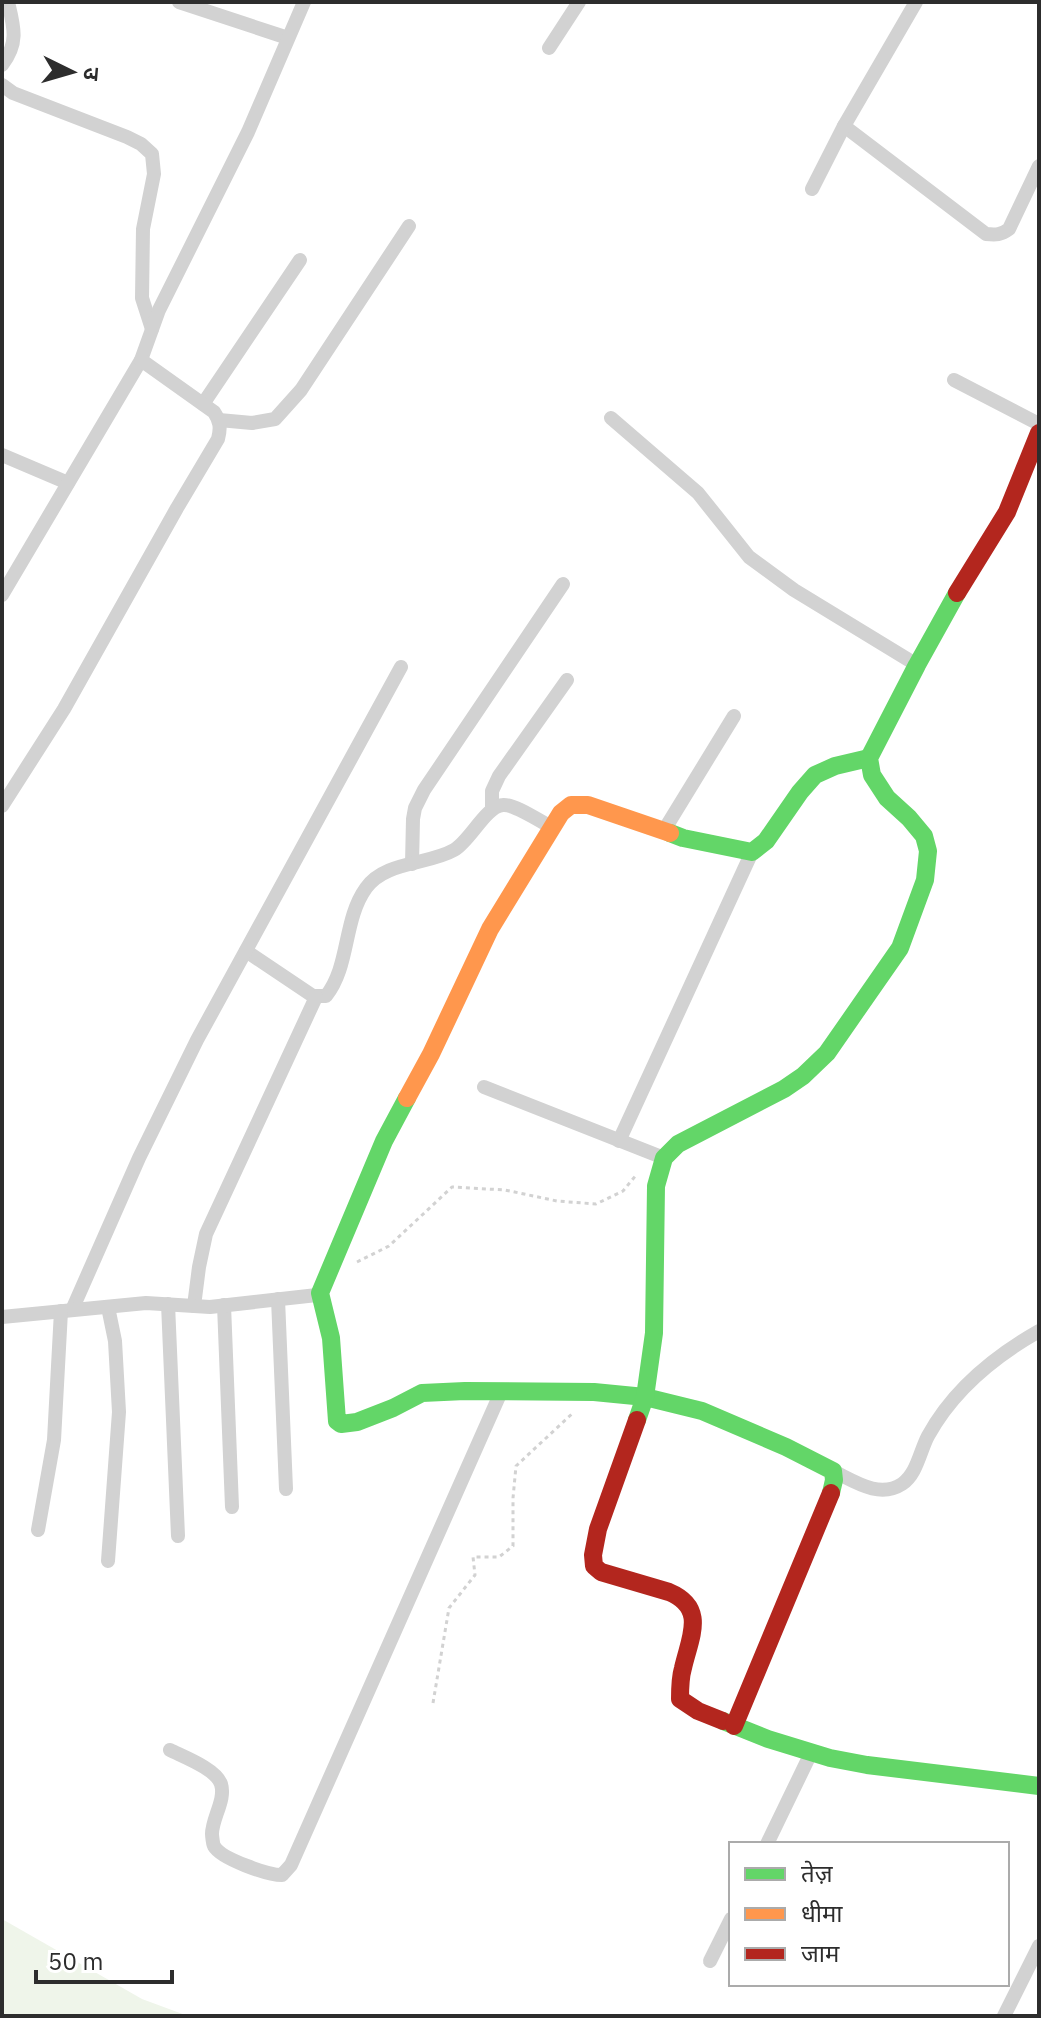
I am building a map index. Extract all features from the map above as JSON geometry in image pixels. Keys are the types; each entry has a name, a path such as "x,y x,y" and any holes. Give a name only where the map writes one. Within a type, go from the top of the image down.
{"street":[{"path":"2,65 15,44 8,2"},
{"path":"179,2 288,38"},
{"path":"2,595 141,360 159,310 248,132 304,2"},
{"path":"549,48 579,2"},
{"path":"812,189 844,126 916,2"},
{"path":"2,85 13,93 127,137 152,154 154,174 143,229 142,298 152,330"},
{"path":"844,126 986,234 1002,234 1009,229 1039,166"},
{"path":"219,420 252,423 275,419 301,390 409,226"},
{"path":"203,404 300,260"},
{"path":"2,806 64,709 211,452 220,430 214,412 141,360"},
{"path":"954,380 1039,424"},
{"path":"611,418 698,493 749,557 794,590 917,665"},
{"path":"1039,433 1007,512 965,579 869,758 872,775 887,798 924,836 928,851 925,880 900,948 827,1053 803,1076 678,1144 664,1158 656,1186 654,1333 650,1371 645,1397 598,1529 593,1555 594,1566 601,1572 681,1597 690,1608 694,1620 693,1635 678,1683 680,1699 698,1711 811,1753 867,1765 1039,1786"},
{"path":"2,455 68,483"},
{"path":"412,864 413,819 424,790 563,584"},
{"path":"38,1530 54,1440 66,1311 197,1040 401,667"},
{"path":"492,809 492,791 499,776 567,680"},
{"path":"663,832 734,716"},
{"path":"619,1141 752,852 766,841 815,775 835,766 869,758"},
{"path":"246,951 316,997 326,996 334,986 352,919 366,888 378,876 440,857 458,848 492,809 502,805 513,807 553,828"},
{"path":"752,852 683,838 588,805 571,805 561,813 473,962 431,1054 384,1141 320,1293 328,1315 332,1341 337,1421 341,1424 357,1422 422,1393 594,1392 645,1397 702,1411 786,1447 869,1489 882,1491 904,1483 916,1465 928,1435 950,1404 984,1367 1039,1331"},
{"path":"194,1306 206,1234 316,997"},
{"path":"484,1087 664,1158"},
{"path":"2,1317 146,1303 224,1305 320,1293"},
{"path":"278,1299 286,1489"},
{"path":"168,1304 178,1536"},
{"path":"224,1305 232,1507"},
{"path":"108,1307 115,1341 119,1412 108,1561"},
{"path":"170,1750 205,1767 221,1783 213,1845 238,1862 270,1875 282,1875 291,1865 501,1392"},
{"path":"734,1726 832,1490 833,1471"},
{"path":"768,1842 811,1753"},
{"path":"710,1961 729,1923"},
{"path":"1004,2016 1039,1946"}],"path":[{"path":"351,1265 389,1246 452,1187 505,1190 557,1201 596,1204 623,1191 638,1173"},
{"path":"433,1703 449,1608 475,1575 473,1557 499,1557 513,1546 516,1466 594,1392"}],"shaded area":[{"path":"2,1919 142,1999 188,2016 2,2016"}],"traffic: fast":[{"path":"637,1420 645,1397 654,1333 656,1186 664,1158 678,1144 803,1076 827,1053 900,948 925,880 928,851 924,836 887,798 872,775 869,758 957,593"},
{"path":"670,833 752,852 766,841 815,775 835,766 869,758"},
{"path":"407,1098 384,1141 320,1293 331,1338 337,1421 341,1424 357,1422 422,1393 594,1392 645,1397 702,1411 833,1471 831,1493"},
{"path":"723,1721 830,1758 1039,1786"}],"traffic: slow":[{"path":"407,1098 490,929 561,813 571,805 588,805 670,833"}],"traffic: jam":[{"path":"957,593 1007,512 1039,433"},
{"path":"637,1420 598,1529 594,1566 601,1572 669,1592 688,1606 693,1624 681,1676 680,1699 698,1711 723,1721"},
{"path":"734,1726 831,1493"}]}
